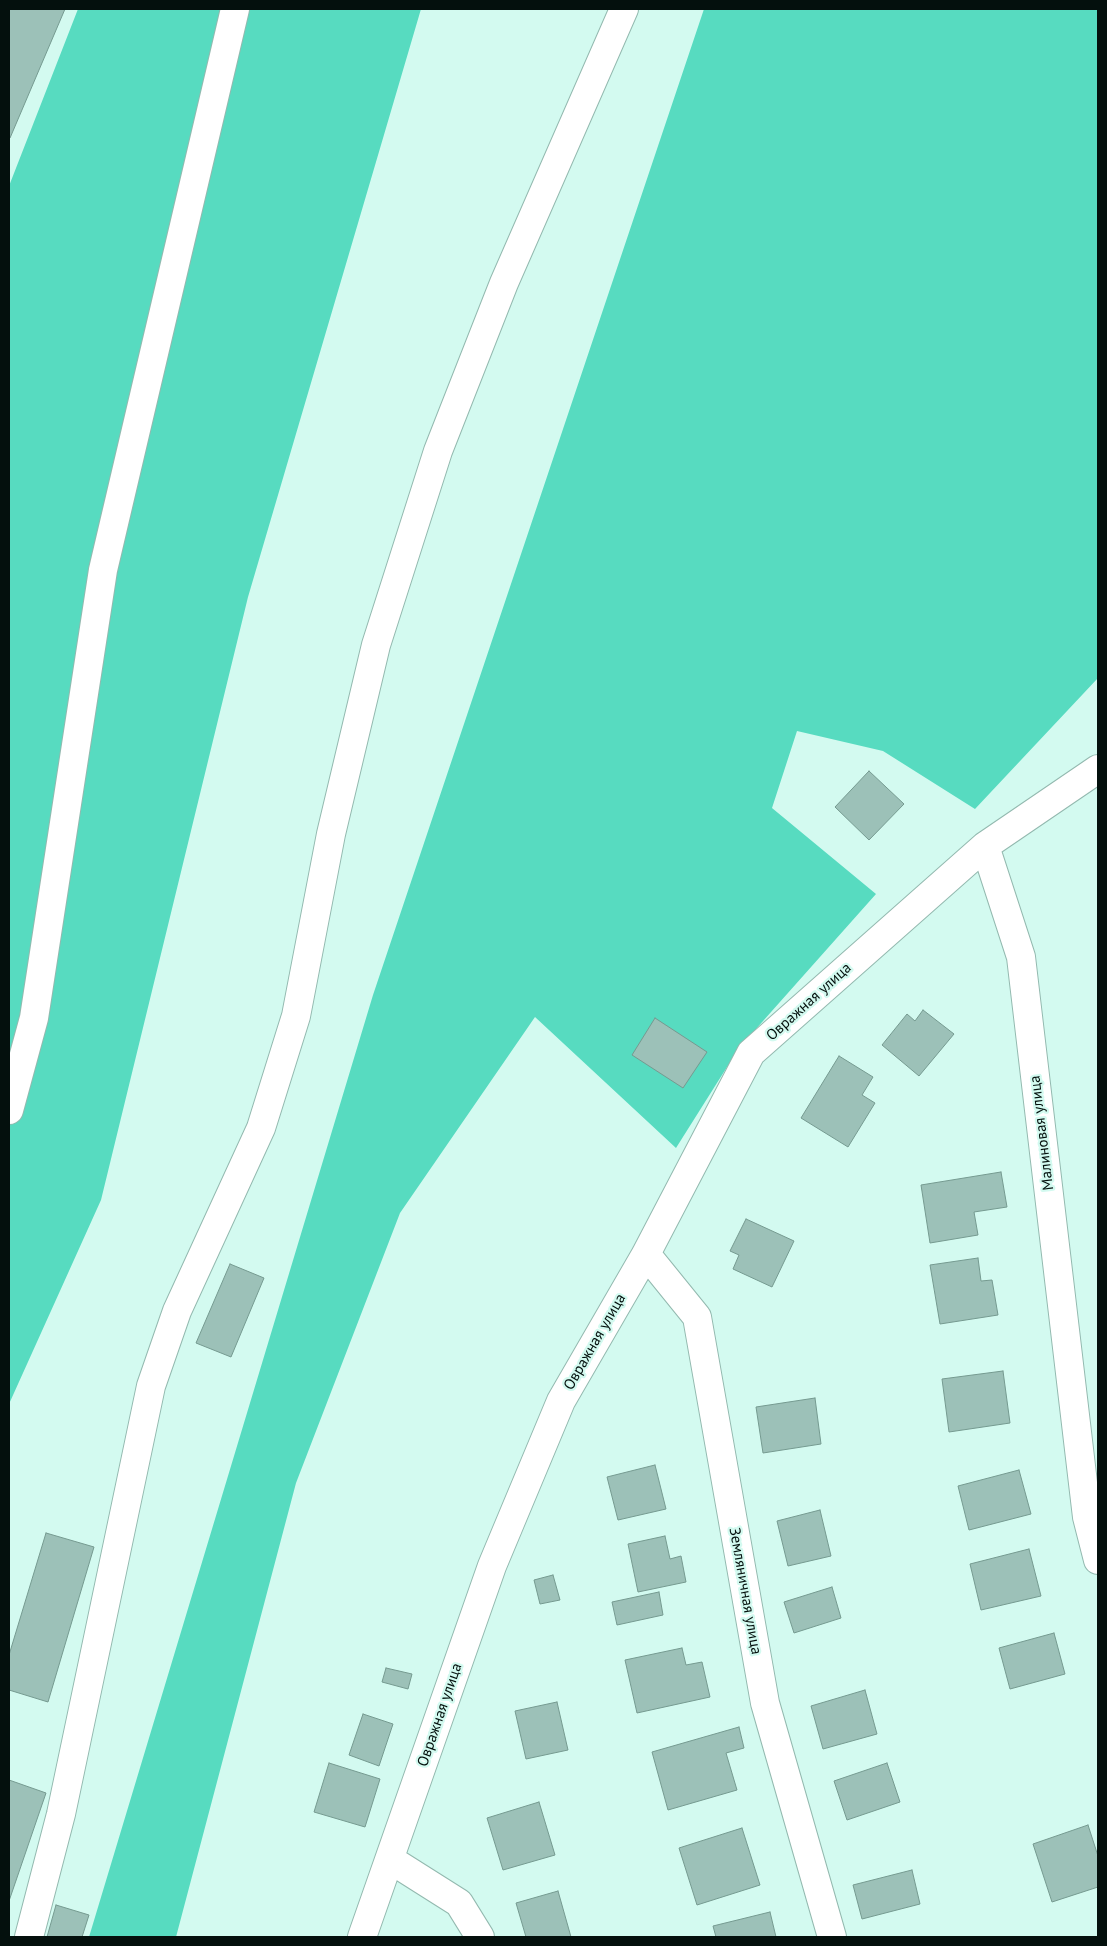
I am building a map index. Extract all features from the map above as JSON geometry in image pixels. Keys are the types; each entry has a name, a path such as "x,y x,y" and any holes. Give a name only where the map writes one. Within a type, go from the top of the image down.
{"street":[{"path":"9,1110 34,1018 103,570 235,9"},
{"path":"29,1937 61,1814 151,1386 177,1311 261,1128 296,1016 331,834 376,645 438,450 504,283 624,9"},
{"path":"984,846 1098,769"},
{"name":"Овражная улица","path":"362,1937 391,1860 492,1566 561,1401 646,1254 751,1053 984,846"},
{"name":"Малиновая улица","path":"984,846 1021,957 1087,1517 1098,1560"},
{"name":"Земляничная улица","path":"646,1254 696,1317 765,1704 832,1937"},
{"path":"391,1860 459,1903 480,1937"}],"green space":[{"path":"78,9 421,9 248,597 101,1200 9,1404 9,186"},
{"path":"704,9 1098,9 1098,678 975,809 883,751 797,731 772,808 876,894 739,1048 676,1148 535,1017 400,1213 296,1483 176,1937 89,1937 373,995"}],"building":[{"path":"9,9 65,9 10,138 9,137"},
{"path":"869,771 904,804 869,840 835,807"},
{"path":"923,1010 954,1034 919,1076 882,1045 907,1014 915,1021"},
{"path":"655,1018 707,1052 683,1088 632,1055"},
{"path":"839,1056 873,1077 862,1095 875,1103 848,1147 801,1118"},
{"path":"1001,1172 1007,1207 974,1212 978,1235 930,1243 921,1185"},
{"path":"746,1219 794,1241 772,1287 733,1269 739,1255 730,1251"},
{"path":"978,1258 981,1281 992,1280 998,1315 940,1324 930,1265"},
{"path":"230,1264 264,1278 231,1357 196,1343"},
{"path":"1003,1371 1010,1423 949,1432 942,1379"},
{"path":"815,1398 821,1444 763,1453 756,1407"},
{"path":"655,1465 666,1509 618,1520 607,1477"},
{"path":"1019,1470 1031,1514 969,1530 958,1486"},
{"path":"820,1510 831,1556 788,1566 777,1521"},
{"path":"46,1533 94,1547 48,1702 9,1690 9,1655"},
{"path":"665,1536 670,1559 681,1556 686,1582 638,1592 628,1544"},
{"path":"1029,1549 1041,1596 981,1610 970,1564"},
{"path":"553,1575 560,1600 540,1604 534,1580"},
{"path":"832,1587 841,1618 794,1633 784,1602"},
{"path":"659,1592 663,1615 617,1625 612,1602"},
{"path":"1054,1633 1065,1674 1010,1689 999,1648"},
{"path":"682,1648 686,1665 702,1662 710,1697 637,1713 625,1660"},
{"path":"386,1668 412,1674 408,1689 382,1682"},
{"path":"865,1690 877,1734 823,1749 811,1706"},
{"path":"557,1702 568,1750 526,1759 515,1711"},
{"path":"363,1714 393,1724 379,1766 349,1755"},
{"path":"739,1727 744,1748 726,1753 737,1790 668,1810 652,1752"},
{"path":"329,1763 380,1779 365,1827 314,1812"},
{"path":"887,1763 900,1802 847,1820 834,1781"},
{"path":"9,1780 46,1793 9,1901"},
{"path":"539,1802 555,1855 503,1870 487,1818"},
{"path":"1088,1825 1098,1856 1098,1887 1052,1902 1033,1844"},
{"path":"742,1828 760,1885 697,1905 679,1848"},
{"path":"912,1870 920,1904 862,1919 853,1885"},
{"path":"558,1891 571,1937 526,1937 516,1903"},
{"path":"56,1905 89,1915 82,1937 47,1937"},
{"path":"770,1912 776,1937 716,1937 713,1926"}]}
